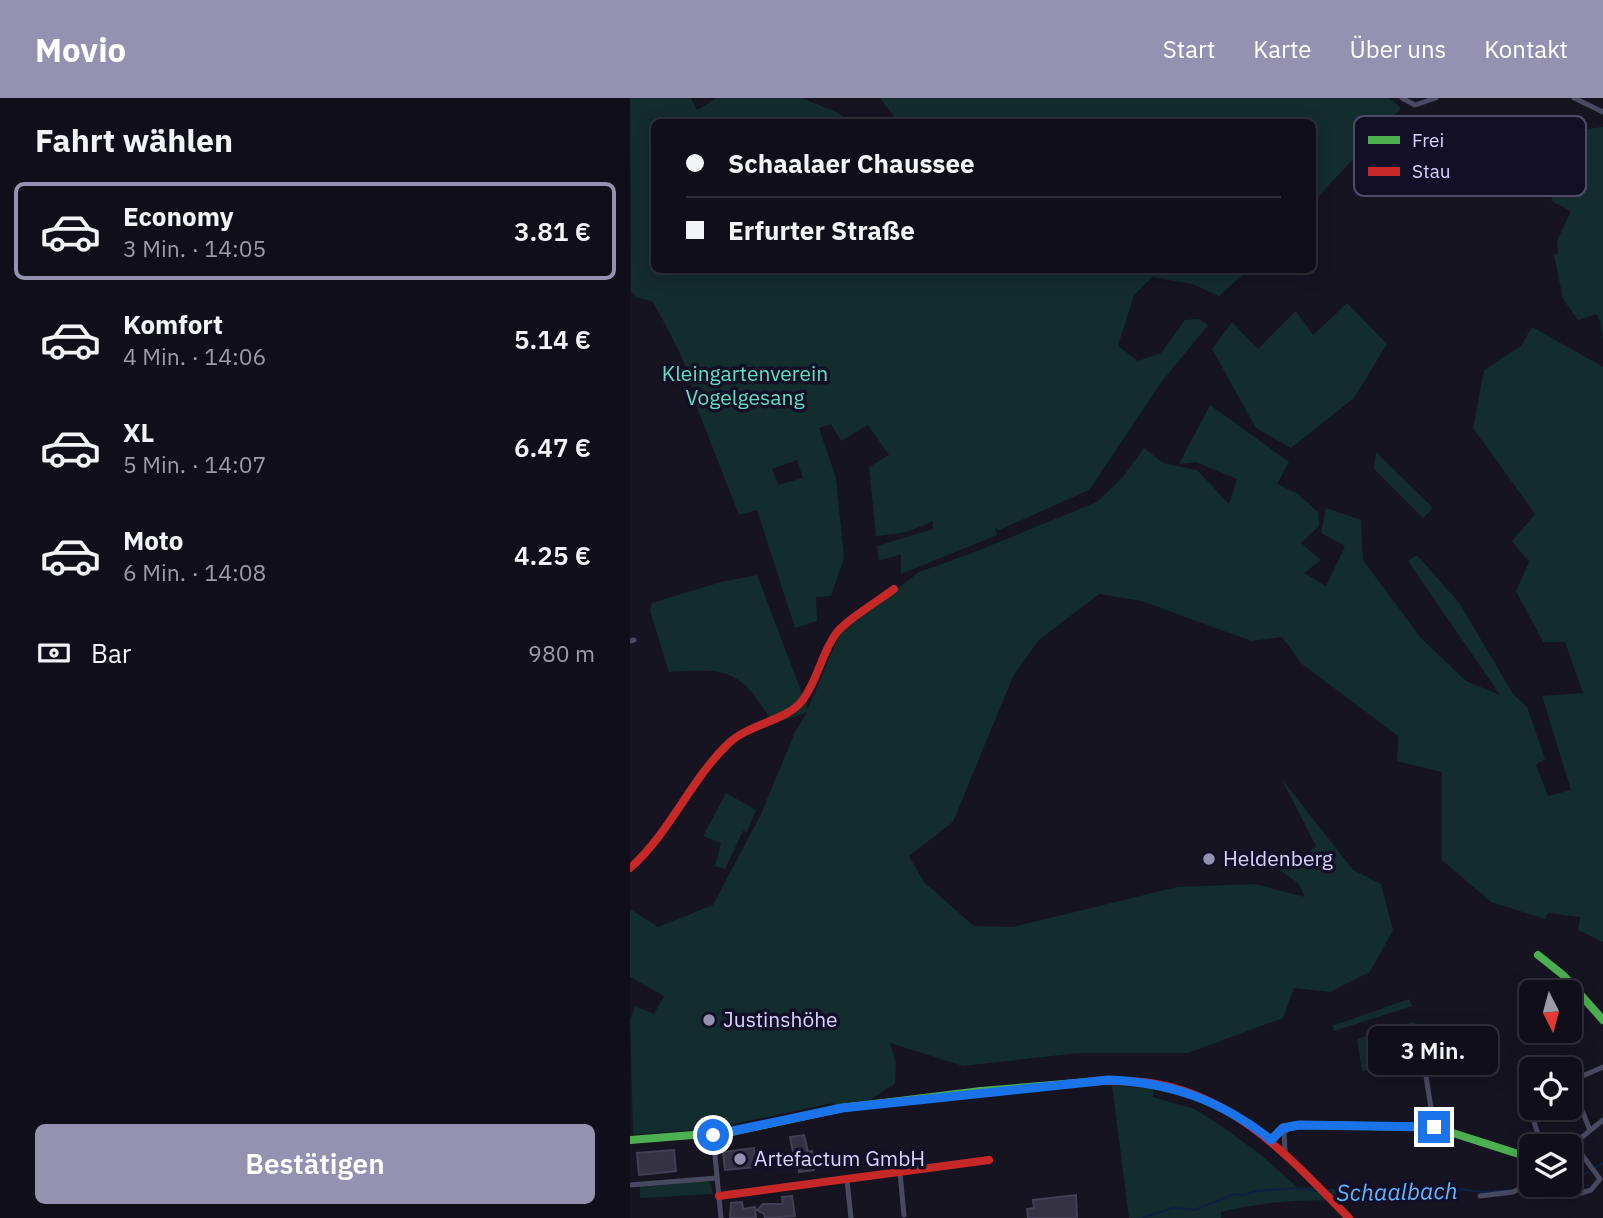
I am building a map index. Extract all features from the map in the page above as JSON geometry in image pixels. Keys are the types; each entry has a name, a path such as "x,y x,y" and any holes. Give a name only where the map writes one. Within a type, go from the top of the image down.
{"street":[{"path":"1402,98 1415,106 1436,98"},
{"path":"1574,98 1603,111"},
{"path":"630,868 647,853 698,777 730,742 753,726 793,710 803,700 836,634 894,589"},
{"path":"1538,955 1563,975 1603,1020"},
{"path":"1423,1057 1434,1127"},
{"path":"1590,1130 1571,1084 1573,1080 1603,1067"},
{"path":"630,1140 713,1135 842,1108 1086,1081 1144,1082 1189,1093 1241,1118 1286,1153 1349,1218"},
{"path":"1582,1137 1603,1119"},
{"path":"1286,1153 1284,1138 1289,1126"},
{"path":"1271,1140 1289,1126 1434,1127 1519,1154"},
{"path":"713,1135 722,1218"},
{"path":"1582,1156 1600,1179 1591,1190 1582,1193"},
{"path":"719,1196 989,1160"},
{"path":"900,1173 904,1215"},
{"path":"630,1185 717,1178"},
{"path":"847,1180 851,1218"},
{"path":"1480,1196 1513,1192 1519,1189"}],"green space":[{"name":"Kleingartenverein Vogelgesang","path":"630,98 691,98 697,110 717,98 801,98 839,113 845,119 651,119 651,273 1245,273 1219,296 1192,284 1152,277 1134,295 1118,346 1138,361 1161,353 1185,320 1199,319 1208,325 1160,384 1089,490 999,530 995,528 997,535 901,574 901,554 879,561 877,546 933,529 933,521 908,532 876,536 869,467 889,455 868,425 841,441 831,424 819,428 836,478 844,558 831,596 816,597 817,621 795,628 757,510 739,515 694,400 694,391 679,351 653,302 636,297 631,291","holes":["797,460 803,478 778,485 772,469"]},
{"path":"880,98 1389,98 1401,108 1394,116 1354,116 1354,158 1316,199 1316,119 896,119"},
{"path":"1603,127 1603,339 1601,323 1596,314 1578,320 1563,299 1554,255 1558,253 1557,241 1571,211 1551,201 1553,196 1586,196 1586,129"},
{"path":"1347,303 1387,344 1354,398 1291,448 1256,428 1212,349 1232,322 1258,349 1296,311 1313,335"},
{"path":"1532,327 1603,367 1603,942 1578,930 1580,917 1548,913 1545,919 1491,902 1442,860 1442,772 1397,761 1398,736 1302,664 1282,637 1251,641 1142,601 1099,594 1039,640 1014,674 953,822 909,856 924,882 974,926 1013,927 1177,887 1255,884 1305,897 1298,883 1277,868 1299,860 1316,846 1281,778 1353,870 1381,884 1393,930 1370,972 1330,992 1294,988 1283,1018 1188,1053 1078,1053 963,1066 890,1043 896,1063 895,1083 869,1101 834,1106 833,1103 715,1128 633,1135 630,1020 635,1006 654,1014 664,996 630,977 630,909 658,927 713,905 761,814 795,732 807,712 785,720 771,720 750,690 730,675 705,671 669,672 650,611 652,603 721,582 757,575 808,709 840,633 919,572 1097,502 1122,478 1144,448 1163,463 1197,470 1229,504 1237,479 1196,462 1179,464 1210,405 1289,462 1277,484 1298,494 1318,512 1319,526 1301,543 1321,560 1304,573 1326,586 1345,546 1321,533 1326,508 1361,520 1363,560 1421,638 1466,681 1500,695 1408,561 1417,555 1460,604 1513,694 1527,707 1545,759 1536,765 1548,796 1571,790 1542,696 1583,693 1565,642 1543,642 1516,591 1529,562 1512,541 1535,514 1473,428 1484,370 1521,346"},
{"path":"1376,452 1433,508 1423,518 1374,469"},
{"path":"726,793 756,810 747,832 743,831 725,869 715,866 721,843 703,836"},
{"path":"1409,999 1412,1006 1334,1031 1332,1026"},
{"path":"1414,1022 1422,1061 1362,1071 1357,1039"},
{"path":"1112,1085 1153,1089 1153,1097 1194,1109 1260,1154 1297,1187 1363,1191 1364,1202 1309,1200 1275,1203 1221,1212 1221,1218 1129,1218"},
{"path":"704,1181 711,1183 713,1194 640,1198 640,1186"}],"building":[{"path":"804,1135 808,1152 812,1151 814,1170 799,1172 798,1157 794,1157 790,1137"},
{"name":"Artefactum GmbH","path":"754,1148 756,1167 725,1170 723,1152"},
{"path":"674,1150 676,1171 639,1175 637,1153"},
{"path":"1076,1195 1077,1218 1028,1218 1027,1209 1034,1208 1033,1200"},
{"path":"792,1196 795,1216 765,1218 764,1214 757,1210 763,1204 783,1204 782,1197"},
{"path":"742,1202 743,1209 755,1207 756,1218 730,1218 731,1203"}],"waterway":[{"name":"Schaalbach","path":"1595,1168 1603,1163"},
{"name":"Schaalbach","path":"1517,1191 1530,1195 1549,1195 1564,1189 1590,1171"},
{"name":"Schaalbach","path":"1143,1218 1173,1208 1195,1210 1234,1194 1299,1188 1317,1191"},
{"name":"Schaalbach","path":"1333,1195 1347,1197 1458,1189 1482,1192 1512,1190"}],"traffic: fast":[{"path":"1538,955 1563,975 1603,1020"},
{"path":"630,1140 731,1132 842,1108 981,1091 1100,1081"},
{"path":"1271,1140 1283,1128 1299,1125 1434,1127 1519,1154"}],"traffic: jam":[{"path":"630,868 657,839 703,773 729,743 747,731 795,708 812,685 835,635 854,617 894,589"},
{"path":"1100,1081 1143,1082 1175,1088 1232,1113 1282,1151 1349,1218"},
{"path":"719,1196 989,1160"}],"place":[{"name":"Heldenberg","path":"1209,859"},
{"name":"Justinshöhe","path":"709,1020"},
{"name":"Artefactum GmbH","path":"740,1159"}],"route":[{"path":"713,1135 875,1103 1108,1080 1144,1082 1189,1093 1221,1106 1271,1140 1283,1128 1299,1125 1434,1127"}]}
